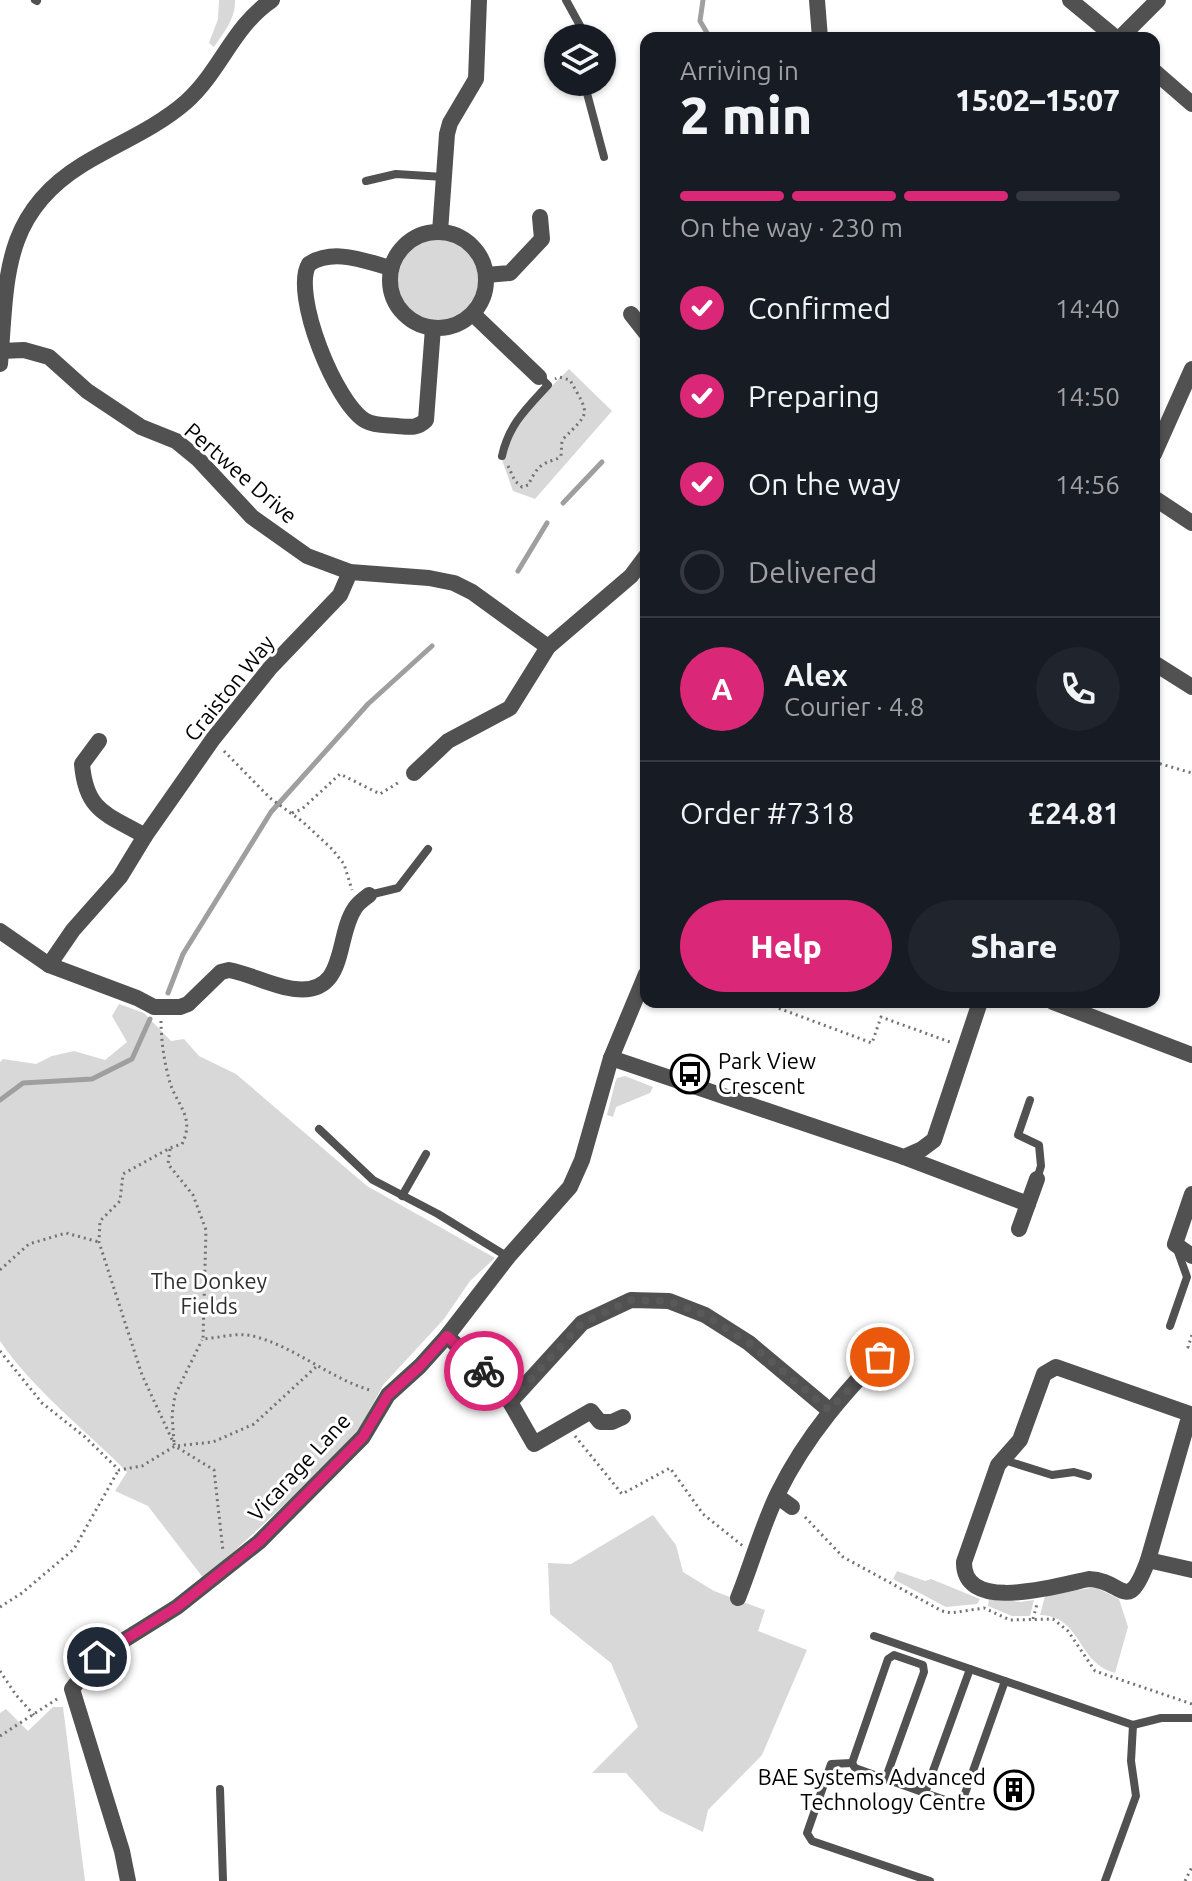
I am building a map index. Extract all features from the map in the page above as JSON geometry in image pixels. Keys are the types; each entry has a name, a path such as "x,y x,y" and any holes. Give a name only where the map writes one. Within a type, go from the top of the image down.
{"street":[{"path":"440,232 447,134 450,123 476,79 479,0"},
{"path":"817,0 820,32"},
{"path":"1070,0 1110,32"},
{"path":"1124,32 1158,0"},
{"path":"0,364 5,259 28,218 41,200 80,166 166,119 189,99 207,79 260,3"},
{"path":"1160,76 1192,104"},
{"path":"486,275 510,273 521,262 542,239 540,217"},
{"path":"440,232 466,241 483,262 486,289 473,314 448,328 433,328 417,324 394,301 390,285 391,268 398,253 409,241 424,234 440,232"},
{"path":"391,268 344,256 325,257 309,264 303,276 315,333 331,378 340,393 366,421 414,427 426,420 433,328"},
{"path":"473,314 544,381"},
{"name":"Pertwee Drive","path":"1,351 24,350 49,357 87,391 141,427 176,441 198,459 252,517 307,556 350,572 454,583 472,592 548,647"},
{"path":"1160,441 1192,369"},
{"path":"1160,502 1192,523"},
{"path":"414,773 448,741 510,708 548,647 640,565"},
{"name":"Craiston Way","path":"49,965 73,930 120,877 213,739 270,668 340,595 350,572"},
{"path":"1160,666 1191,684"},
{"path":"99,741 82,764 92,805 145,836"},
{"path":"0,931 49,965 154,1007 180,1007 188,1004 221,972 229,970 293,989 313,989 323,985 338,962 345,931 363,900"},
{"name":"Vicarage Lane","path":"72,1689 97,1657 177,1607 259,1542 363,1437 388,1395 447,1336 508,1257 570,1187 582,1160 611,1058 640,988"},
{"path":"904,1157 934,1140 978,1008"},
{"path":"1069,1008 1192,1055"},
{"path":"611,1058 904,1157 1028,1204"},
{"path":"1019,1229 1037,1179"},
{"path":"1192,1194 1175,1244 1192,1256"},
{"path":"510,1402 582,1323 631,1300 669,1301 705,1315 749,1343 829,1410"},
{"path":"447,1336 486,1373 510,1402 534,1444 591,1411 600,1422 612,1422 623,1417"},
{"path":"738,1598 777,1496 800,1453 829,1410 891,1345"},
{"path":"1056,1367 1191,1410 1141,1580 1135,1588 1127,1591 1119,1592 1099,1580 1019,1594 988,1591 967,1580 964,1562 998,1465 1003,1460 1020,1440 1044,1374 1056,1367"},
{"path":"777,1496 792,1507"},
{"path":"1148,1560 1192,1570"},
{"path":"72,1689 122,1851 128,1881"}],"lane":[{"path":"566,0 579,24"},
{"path":"588,96 604,157"},
{"path":"366,181 396,174 444,177"},
{"path":"502,456 506,438 515,421 544,381"},
{"path":"363,900 398,888 428,849"},
{"path":"1030,1100 1018,1135 1039,1145 1041,1166 1037,1179"},
{"path":"319,1129 373,1180 438,1214 508,1257"},
{"path":"402,1196 426,1154"},
{"path":"1170,1326 1187,1277 1175,1244"},
{"path":"1003,1460 1052,1475 1074,1472 1088,1476"},
{"path":"874,1636 1133,1725 1161,1718 1192,1719"},
{"path":"852,1763 888,1659 894,1655 923,1665 924,1672 885,1780"},
{"path":"925,1793 970,1669"},
{"path":"852,1763 855,1768 885,1780 954,1803 963,1799 1005,1681"},
{"path":"1105,1881 1136,1796 1131,1761 1133,1725"},
{"path":"852,1763 831,1764 807,1833 812,1841 930,1881"},
{"path":"220,1789 223,1881"}],"path":[{"path":"502,456 515,481 522,487 528,485 546,462 561,456 562,440 585,417 586,408 570,380 559,377 544,381"},
{"path":"213,739 270,798 332,849 344,864 363,900"},
{"path":"1160,764 1192,773"},
{"path":"292,813 302,809 340,774 380,794 414,773"},
{"path":"163,1007 160,1024 169,1080 183,1108 188,1131 182,1144 123,1174 120,1201 100,1221 99,1242 142,1375 175,1446 214,1470 225,1570"},
{"path":"778,1008 872,1043 881,1017 966,1047"},
{"path":"170,1148 168,1164 193,1195 206,1230 203,1339 175,1395 172,1415 175,1446"},
{"path":"0,1270 29,1244 66,1233 99,1242"},
{"path":"203,1339 250,1335 287,1349 354,1386 388,1395"},
{"path":"1192,1335 1188,1347 1192,1349"},
{"path":"0,1351 42,1403 85,1437 119,1470"},
{"path":"119,1470 142,1466 175,1446 213,1442 254,1424 317,1366"},
{"path":"565,1424 622,1494 670,1468 703,1514 755,1556"},
{"path":"0,1607 22,1593 74,1549 119,1470"},
{"path":"792,1507 822,1533 843,1557 942,1611 951,1613 984,1608 1010,1620 1053,1619 1068,1631 1095,1671 1192,1704"},
{"path":"0,1671 34,1715"},
{"path":"0,1736 72,1689"},
{"path":"1185,1881 1192,1867"}],"green space":[{"path":"219,0 235,0 235,7 229,25 214,47 209,43 218,19"},
{"path":"430,240 446,240 467,251 478,272 478,288 467,309 446,320 430,320 416,314 404,302 398,288 398,272 404,258 416,246"},
{"path":"569,369 612,411 535,499 513,491 502,460 514,423"},
{"name":"The Donkey Fields","path":"119,1004 144,1013 171,1041 184,1039 199,1056 236,1074 367,1186 495,1258 470,1281 444,1319 383,1385 359,1431 204,1579 148,1506 115,1491 127,1472 44,1393 0,1341 0,1062 3,1059 36,1064 74,1051 105,1060 127,1042 112,1016"},
{"path":"625,1076 653,1087 650,1093 616,1107 613,1117 607,1115 617,1078"},
{"path":"653,1515 676,1545 683,1572 714,1591 765,1610 758,1631 807,1650 762,1755 708,1810 703,1832 660,1811 626,1773 592,1773 638,1727 611,1663 550,1614 548,1563 571,1564"},
{"path":"897,1571 925,1581 931,1579 980,1599 977,1604 946,1607 893,1579"},
{"path":"1095,1587 1119,1599 1128,1627 1115,1673 1093,1659 1064,1623 1054,1617 1040,1615 1045,1596"},
{"path":"989,1598 1020,1602 1034,1600 1030,1616 1012,1616 988,1606"},
{"path":"53,1707 63,1707 85,1881 0,1881 0,1713 6,1709 28,1731"}],"waterway":[{"path":"703,0 700,21 706,32"},
{"path":"563,503 602,462"},
{"path":"518,571 547,523"},
{"path":"168,993 183,954 271,812 368,704 432,646"},
{"path":"0,1100 23,1083 92,1079 132,1059 150,1019"}],"way so far":[{"path":"484,1371 510,1402 582,1323 631,1300 669,1301 705,1315 749,1343 829,1410 880,1357"}],"place":[{"name":"Park View Crescent","path":"690,1074"},
{"name":"BAE Systems Advanced Technology Centre","path":"1014,1790"}],"route":[{"path":"97,1657 177,1607 259,1542 363,1437 388,1395 447,1336 484,1371"}]}
